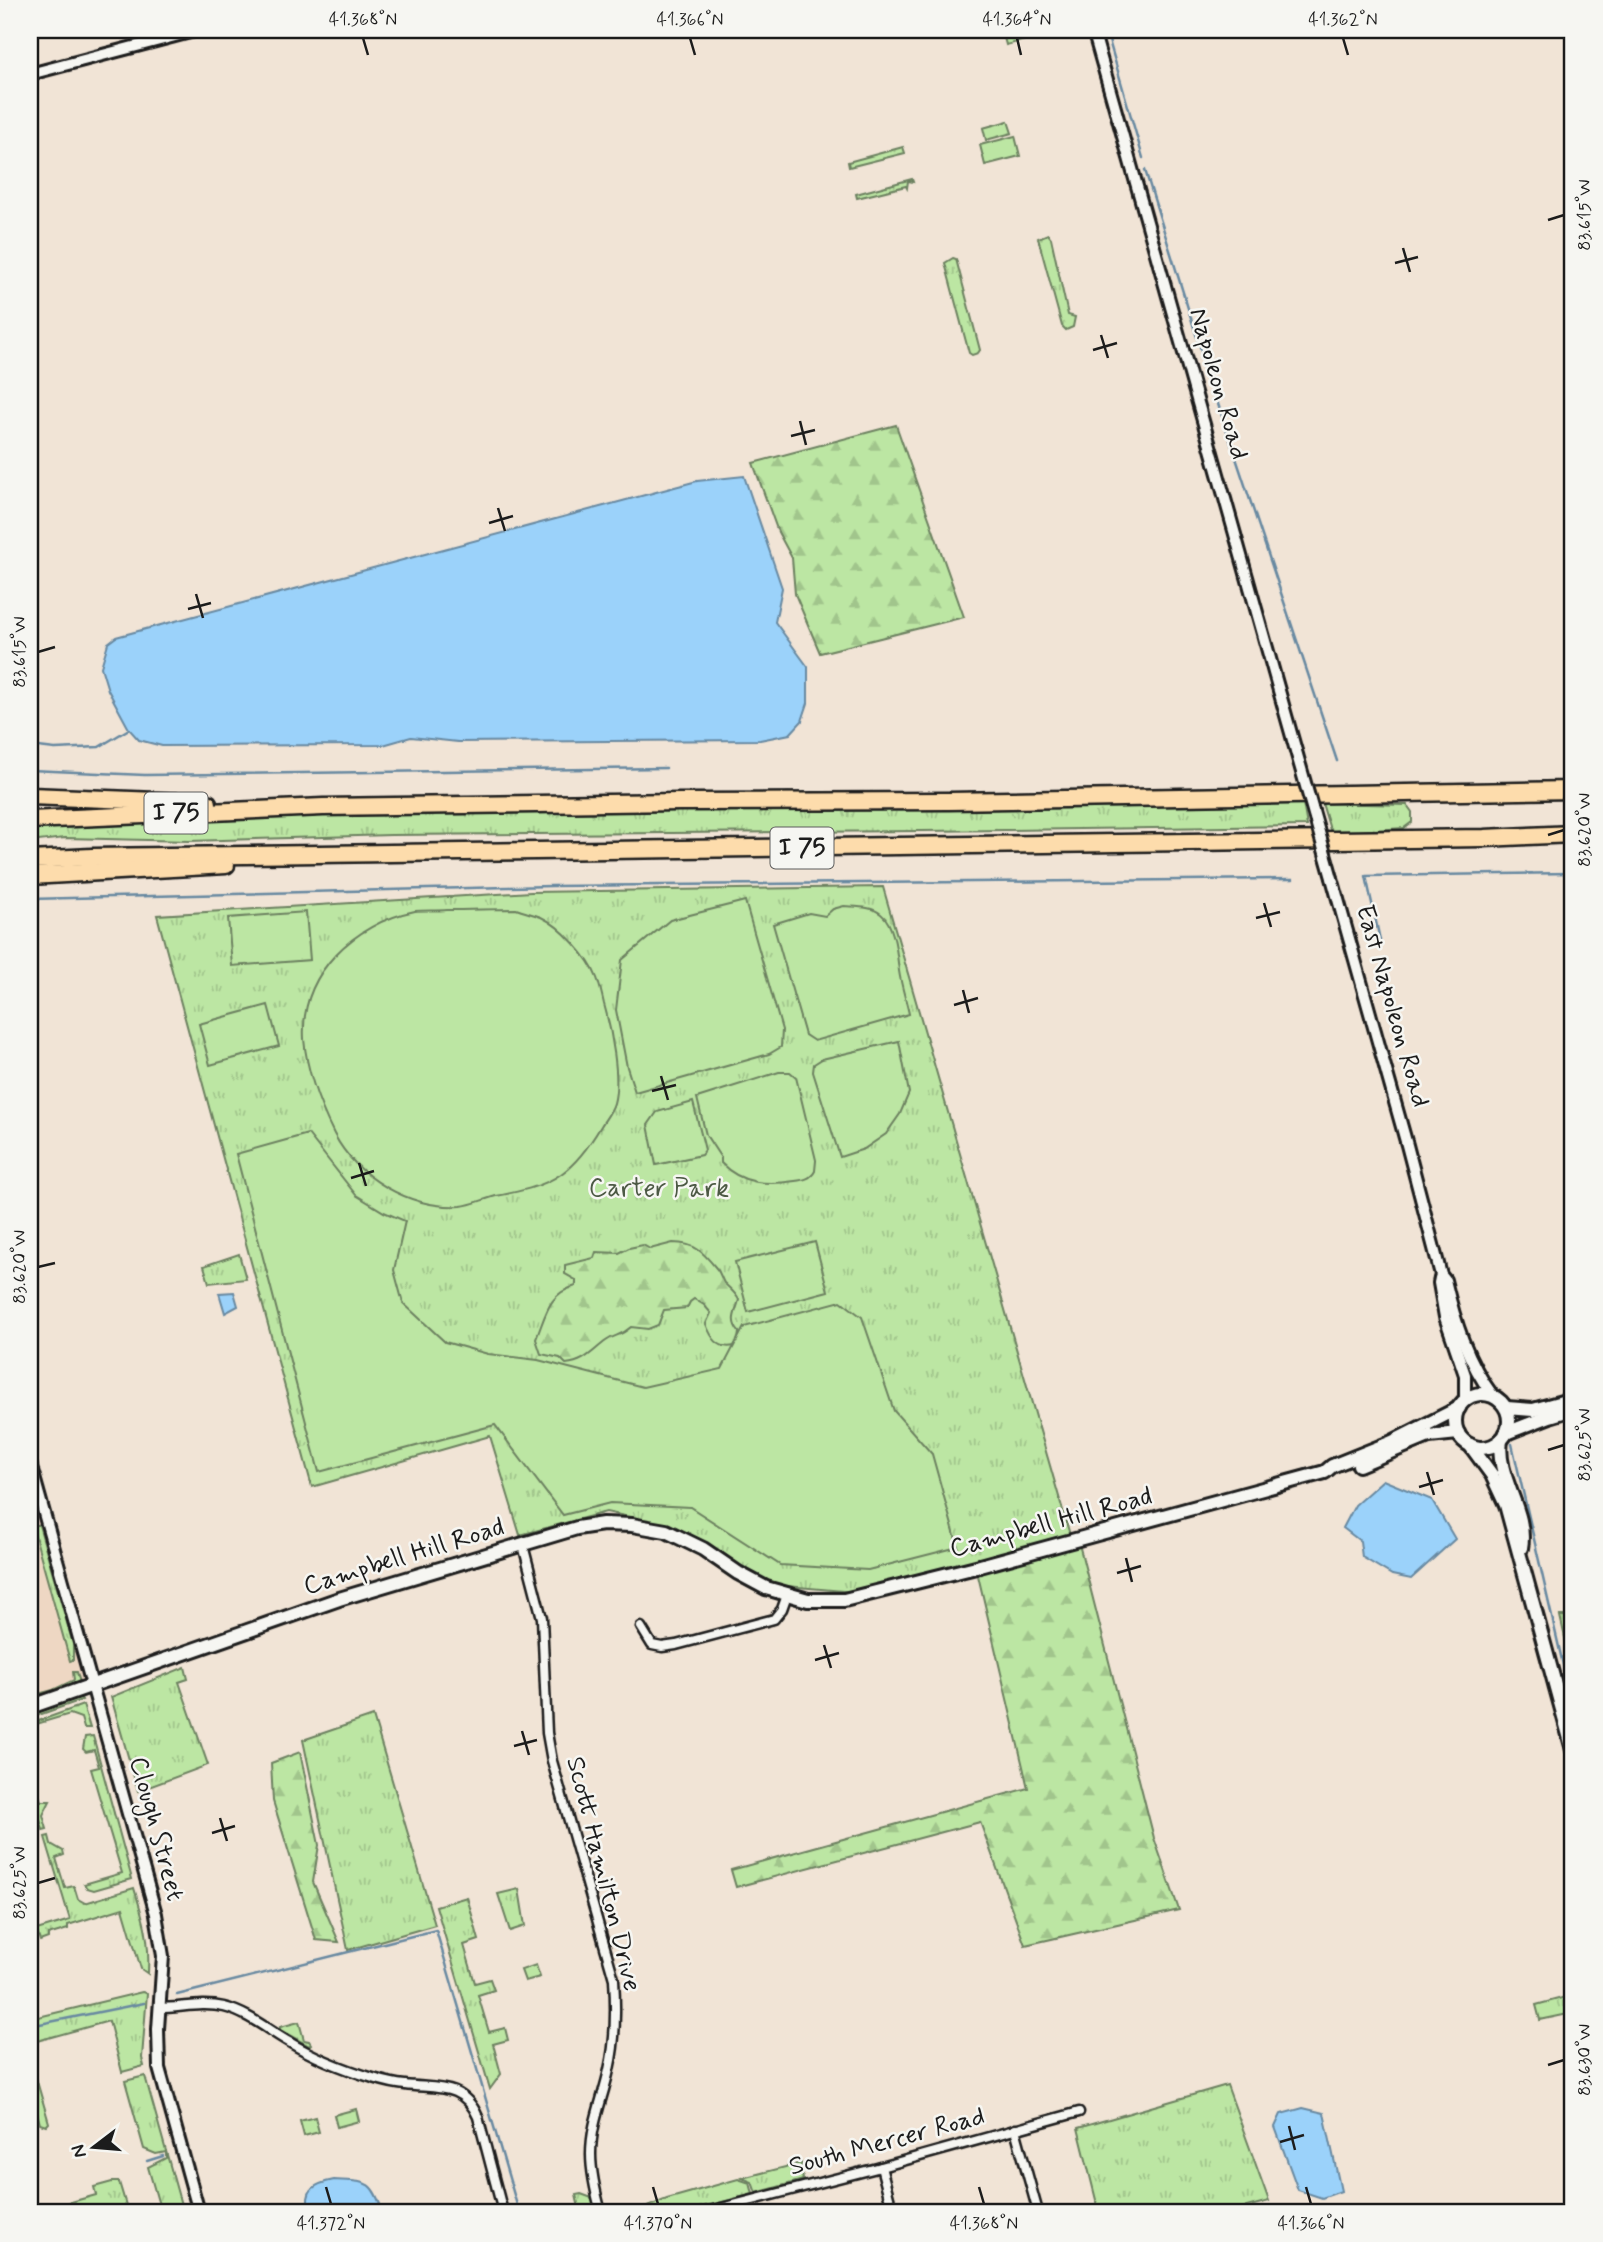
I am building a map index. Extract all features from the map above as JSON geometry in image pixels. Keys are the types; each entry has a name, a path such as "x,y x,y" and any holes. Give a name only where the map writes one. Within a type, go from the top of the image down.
{"highway":[{"name":"I 75","path":"30,821 323,807 949,801 1573,790"},
{"path":"30,796 323,807"},
{"name":"I 75","path":"30,860 1191,843 1573,834"},
{"path":"30,876 216,866 320,854"}],"main road":[{"path":"1520,1552 1523,1546 1520,1524 1501,1465 1504,1436 1510,1422 1507,1408 1493,1396 1475,1396 1462,1405 1455,1422 1458,1433 1486,1466 1499,1488 1516,1548 1520,1552 1573,1750"},
{"path":"1507,1408 1533,1409 1573,1399"},
{"name":"Campbell Hill Road","path":"30,1707 339,1599 590,1525 645,1526 685,1539 757,1584 787,1595 822,1601 865,1596 1325,1472 1332,1466 1392,1442 1462,1405"},
{"path":"1470,1445 1486,1447 1504,1436 1573,1409"},
{"name":"Campbell Hill Road","path":"1325,1472 1334,1474 1429,1436 1458,1433"}],"street":[{"path":"30,74 198,30"},
{"name":"Napoleon Road","path":"1093,30 1296,751"},
{"name":"East Napoleon Road","path":"1296,751 1404,1131 1441,1275 1445,1280 1462,1340 1493,1396"},
{"name":"East Napoleon Road","path":"1441,1275 1439,1283 1445,1317 1465,1375 1462,1405"},
{"name":"Clough Street","path":"30,1463 156,1913 163,1956 158,2029 159,2068 199,2212"},
{"name":"Scott Hamilton Drive","path":"523,1545 542,1618 547,1733 552,1761 614,1979 614,2040 609,2070 598,2104 591,2155 601,2212"},
{"path":"641,1627 653,1645 676,1645 774,1619 782,1609 787,1595"},
{"path":"159,2008 202,2004 222,2006 254,2019 304,2050 355,2072 405,2085 447,2089 461,2095 478,2117 503,2212"},
{"name":"South Mercer Road","path":"706,2212 746,2208 1079,2112"},
{"path":"1015,2129 1038,2212"},
{"path":"881,2167 893,2212"}],"shaded area":[{"path":"30,1463 93,1685 30,1707"}],"green space":[{"path":"1002,30 1043,30 1044,35 1006,45"},
{"path":"1008,121 1012,133 986,140 983,128"},
{"path":"1015,136 1020,156 985,165 980,145"},
{"path":"903,147 905,153 849,167 848,162"},
{"path":"912,179 913,182 908,181 907,188 906,186 857,198 856,194"},
{"path":"1048,234 1068,315 1075,317 1073,327 1066,330 1062,326 1038,238"},
{"path":"956,259 980,350 972,355 969,353 945,263"},
{"path":"896,425 964,617 820,653 795,594 792,558 778,532 753,463"},
{"path":"1303,803 1307,826 391,835 189,841 65,838 30,842 30,821 207,815"},
{"path":"1322,803 1407,805 1412,812 1412,822 1404,828 1331,833"},
{"name":"Carter Park","path":"883,887 1070,1535 938,1573 855,1592 775,1585 733,1564 693,1537 658,1523 606,1512 520,1535 490,1436 312,1487 157,915 531,892"},
{"path":"745,901 782,1030 781,1047 769,1054 635,1092 627,1067 616,1010 622,960 670,920"},
{"path":"844,906 873,910 886,919 894,941 909,1014 814,1041 805,1035 773,924 809,913 825,916 833,909"},
{"path":"516,909 541,917 557,927 581,952 597,978 610,1026 614,1054 616,1093 613,1106 578,1158 561,1174 546,1182 461,1206 442,1206 404,1196 387,1188 356,1164 334,1134 314,1088 306,1052 305,1015 311,993 335,955 352,939 393,917 415,911"},
{"path":"306,912 310,960 232,966 228,918"},
{"path":"268,1005 279,1046 210,1065 199,1024"},
{"path":"899,1041 909,1093 900,1114 886,1134 864,1149 840,1157 813,1072 814,1064 822,1059"},
{"path":"779,1072 790,1072 796,1077 816,1160 815,1171 801,1180 756,1182 738,1176 721,1163 721,1158 706,1135 697,1098"},
{"path":"693,1102 705,1150 701,1155 656,1165 648,1125 657,1112"},
{"path":"308,1134 356,1195 405,1221 394,1270 403,1303 445,1342 488,1354 538,1360 643,1387 722,1369 744,1327 841,1301 862,1317 894,1411 932,1454 958,1547 868,1570 780,1565 690,1507 610,1503 563,1515 495,1425 319,1472 236,1154"},
{"path":"815,1242 828,1291 748,1312 735,1262"},
{"path":"673,1243 693,1247 702,1253 739,1300 734,1320 739,1332 734,1346 724,1346 716,1341 706,1324 711,1313 694,1299 687,1308 664,1310 658,1325 648,1329 631,1327 578,1361 566,1364 560,1358 541,1354 536,1339 549,1306 559,1294 576,1286 576,1280 565,1274 565,1265 594,1258 596,1252 619,1253 643,1245 650,1249"},
{"path":"239,1254 246,1279 209,1283 204,1266"},
{"path":"32,1525 39,1525 73,1644 73,1660 70,1661"},
{"path":"1078,1540 1154,1838 1179,1910 1025,1945 980,1822 736,1887 731,1870 1028,1788 976,1567"},
{"path":"1560,1616 1573,1616 1573,1673"},
{"path":"185,1667 188,1679 179,1682 208,1765 138,1791 111,1697"},
{"path":"73,1672 77,1672 80,1683 30,1700 30,1696 53,1690 74,1680"},
{"path":"79,1695 82,1700 30,1718 30,1711"},
{"path":"83,1705 90,1728 84,1728 81,1718 70,1714 30,1726 30,1724"},
{"path":"373,1716 435,1925 348,1950 303,1740"},
{"path":"93,1736 132,1879 94,1890 84,1884 122,1873 91,1769 99,1767 94,1750 86,1752 83,1749 85,1737"},
{"path":"300,1752 319,1845 313,1882 339,1942 316,1940 273,1801 271,1763"},
{"path":"34,1781 41,1801 50,1801 43,1815 47,1829 43,1830 30,1787 30,1782"},
{"path":"49,1836 51,1844 63,1851 64,1855 56,1858 65,1888 74,1886 78,1899 85,1903 134,1888 146,1930 148,1974 141,1969 123,1908 68,1925 68,1929 48,1935 48,1938 40,1941 37,1932 30,1934 70,1920 45,1837"},
{"path":"519,1889 525,1926 510,1931 498,1894"},
{"path":"467,1897 479,1940 464,1945 475,1983 490,1979 494,1990 478,1995 489,2032 505,2028 508,2040 493,2044 501,2074 490,2089 436,1906"},
{"path":"536,1965 540,1977 525,1981 521,1970"},
{"path":"147,1993 142,2058 144,2066 122,2072 109,2021 30,2043 30,2019"},
{"path":"1573,1995 1573,2013 1540,2020 1536,2005"},
{"path":"299,2022 304,2040 311,2044 309,2046 280,2030 280,2027"},
{"path":"30,2057 49,2123 46,2126 40,2124 30,2086"},
{"path":"145,2076 183,2212 161,2212 148,2167 166,2158 166,2152 156,2154 144,2149 125,2081"},
{"path":"1227,2085 1269,2201 1228,2212 1099,2212 1078,2128"},
{"path":"356,2109 359,2121 337,2127 334,2115"},
{"path":"315,2117 319,2132 304,2136 300,2121"},
{"path":"801,2163 803,2180 756,2193 752,2182 742,2178"},
{"path":"738,2179 750,2183 753,2194 683,2212 635,2212 667,2199"},
{"path":"119,2182 128,2212 59,2212 57,2206 96,2195 94,2187"},
{"path":"576,2195 592,2198 596,2212 580,2212"}],"water":[{"path":"744,476 782,588 775,622 808,667 808,703 802,721 790,734 760,740 458,742 411,737 383,745 162,746 139,740 129,729 108,690 101,667 108,643 116,637 697,481"},
{"path":"234,1292 238,1306 225,1313 219,1293"},
{"path":"1383,1480 1432,1500 1455,1539 1411,1579 1392,1575 1362,1557 1360,1541 1343,1528 1355,1505"},
{"path":"1303,2108 1324,2113 1341,2191 1322,2198 1298,2190 1275,2127 1281,2114"},
{"path":"334,2180 367,2184 375,2193 383,2212 309,2212 308,2198 312,2189 321,2183"}],"waterway":[{"path":"1106,30 1143,158"},
{"path":"1145,170 1210,379"},
{"path":"1216,398 1337,761"},
{"path":"30,746 55,749 99,747 129,729"},
{"path":"30,770 145,775 666,768"},
{"path":"1380,940 1366,876 1573,873"},
{"path":"30,899 552,886 1293,879"},
{"path":"1512,1444 1573,1708"},
{"path":"177,1995 436,1930 519,2212"},
{"path":"30,2026 144,2003"},
{"path":"147,2161 163,2156"}]}
